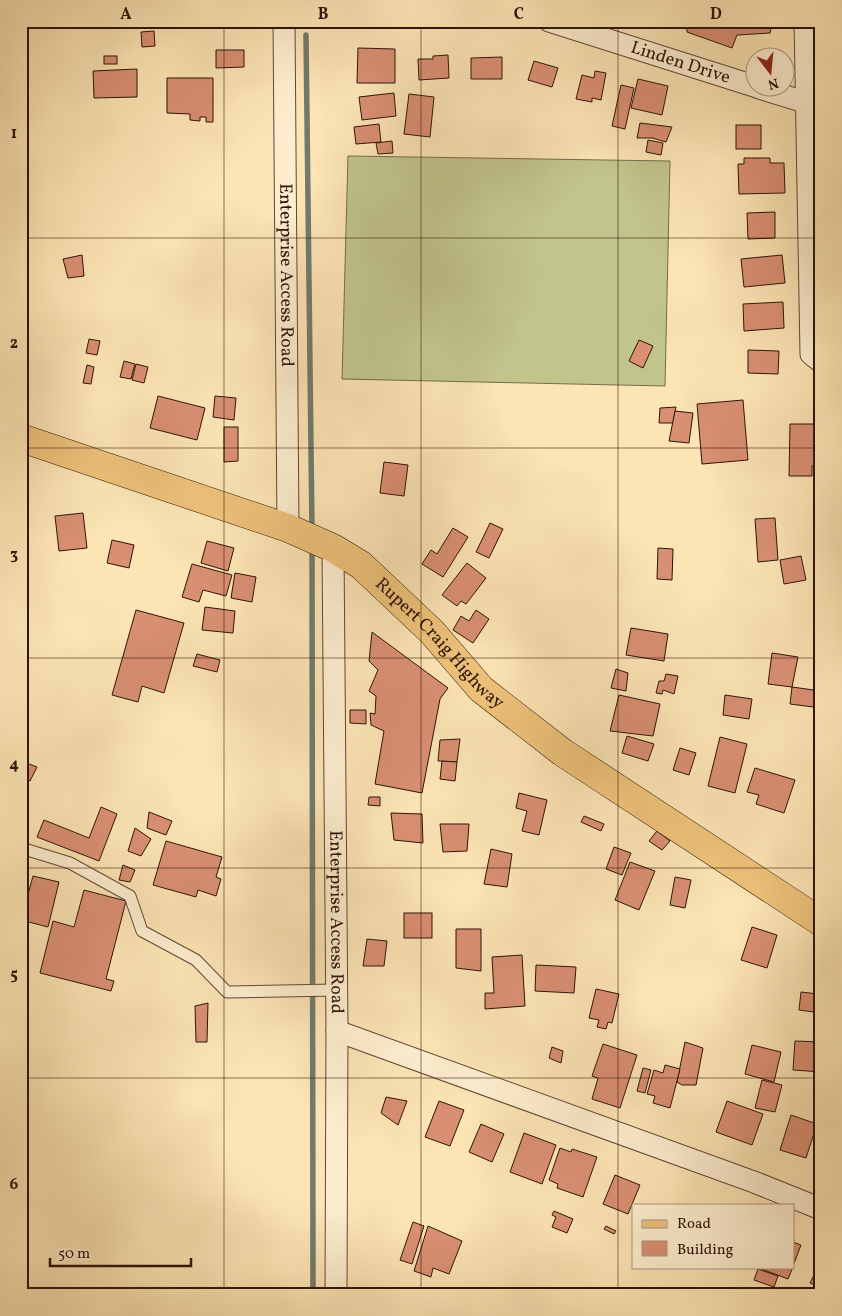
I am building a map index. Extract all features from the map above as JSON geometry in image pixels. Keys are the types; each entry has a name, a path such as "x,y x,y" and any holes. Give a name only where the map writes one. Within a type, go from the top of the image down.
{"main road":[{"name":"Rupert Craig Highway","path":"21,438 288,528 333,548 361,565 432,632 481,689 562,752 821,922"}],"street":[{"name":"Enterprise Access Road","path":"284,21 288,528"},
{"name":"Linden Drive","path":"550,21 744,83"},
{"path":"805,21 814,104 812,354 821,362"},
{"path":"793,98 814,104"},
{"name":"Enterprise Access Road","path":"333,548 337,1031 336,1295"},
{"path":"337,1031 754,1182 821,1209"}],"lane":[{"path":"21,848 70,863 130,896 142,931 196,960 227,992 336,990"}],"green space":[{"path":"348,156 670,161 665,386 342,379"}],"building":[{"path":"687,21 773,21 770,33 737,35 732,48 687,32"},
{"path":"154,31 155,46 142,47 141,32"},
{"path":"358,48 395,49 395,83 357,83"},
{"path":"216,50 244,50 244,67 216,68"},
{"path":"448,55 449,78 419,80 418,59 433,59 433,56"},
{"path":"104,56 117,56 117,64 104,64"},
{"path":"502,57 502,79 471,79 471,58"},
{"path":"534,61 558,68 552,87 528,80"},
{"path":"137,69 137,97 94,98 93,71"},
{"path":"595,71 606,73 601,100 592,98 592,102 576,99 582,75 594,78"},
{"path":"167,78 213,78 213,122 206,122 206,117 200,117 200,121 190,120 190,114 167,113"},
{"path":"638,79 668,86 662,115 631,108"},
{"path":"621,85 634,88 625,129 612,126"},
{"path":"394,93 396,116 362,120 359,97"},
{"path":"409,94 434,97 430,137 404,134"},
{"path":"640,123 672,127 666,142 652,138 637,138"},
{"path":"379,124 381,142 356,144 354,127"},
{"path":"736,125 761,125 761,149 736,149"},
{"path":"648,140 663,143 661,155 646,152"},
{"path":"392,141 393,153 378,154 376,143"},
{"path":"744,158 770,158 770,163 784,163 785,193 739,194 738,164 744,164"},
{"path":"775,212 775,238 748,239 747,213"},
{"path":"82,255 84,276 68,278 63,259"},
{"path":"782,255 785,283 744,287 741,259"},
{"path":"783,302 784,328 744,331 743,304"},
{"path":"89,339 100,341 97,355 86,353"},
{"path":"639,340 653,346 643,368 629,361"},
{"path":"748,350 779,351 778,374 748,373"},
{"path":"124,361 135,364 131,379 120,377"},
{"path":"136,364 148,367 144,383 132,380"},
{"path":"87,365 94,367 91,384 83,383"},
{"path":"158,396 205,408 197,440 150,428"},
{"path":"215,396 236,398 234,420 213,417"},
{"path":"743,400 748,460 702,464 697,404"},
{"path":"676,407 673,423 659,423 660,408"},
{"path":"675,411 693,413 689,443 669,441"},
{"path":"790,424 821,424 821,466 812,466 812,476 789,476"},
{"path":"224,427 238,427 238,461 224,462"},
{"path":"384,462 408,465 404,496 380,493"},
{"path":"83,513 87,548 59,551 55,516"},
{"path":"775,518 778,560 758,562 755,519"},
{"path":"490,523 503,529 489,558 476,552"},
{"path":"453,528 468,537 443,577 422,564 431,550 437,554"},
{"path":"112,540 134,545 129,568 107,563"},
{"path":"207,541 234,548 228,571 201,563"},
{"path":"658,548 673,549 672,580 657,579"},
{"path":"21,554 26,555 24,570 21,570"},
{"path":"801,556 806,580 784,584 780,560"},
{"path":"467,563 486,578 466,604 461,601 457,606 442,595"},
{"path":"192,564 232,575 226,596 203,590 199,602 182,597"},
{"path":"235,573 256,577 252,602 231,598"},
{"path":"205,607 235,611 233,633 202,630"},
{"path":"136,610 184,623 164,693 142,686 138,702 112,695"},
{"path":"476,610 489,619 473,643 453,630 461,616 469,621"},
{"path":"631,628 668,634 664,661 626,655"},
{"path":"372,632 448,688 440,699 422,793 375,784 384,731 371,725 370,713 375,714 376,696 369,691 378,670 369,661"},
{"path":"772,653 798,657 792,687 768,684"},
{"path":"197,654 220,660 217,672 193,666"},
{"path":"616,669 628,673 626,691 611,688"},
{"path":"666,674 678,676 674,694 663,690 662,694 656,693 659,681 664,681"},
{"path":"792,687 821,691 821,708 790,704"},
{"path":"619,695 660,704 653,736 610,731"},
{"path":"725,695 752,699 749,719 723,715"},
{"path":"350,710 366,710 366,724 350,723"},
{"path":"627,736 654,744 648,761 622,753"},
{"path":"720,737 747,744 735,793 708,786"},
{"path":"460,739 457,762 438,761 440,740"},
{"path":"680,748 696,753 689,775 673,770"},
{"path":"21,761 37,767 30,781 21,777"},
{"path":"442,761 457,762 455,781 440,779"},
{"path":"755,768 795,780 784,813 756,804 759,795 747,792"},
{"path":"519,793 547,800 539,835 522,831 527,811 516,808"},
{"path":"369,797 380,797 380,806 368,805"},
{"path":"101,807 117,814 99,861 37,837 44,820 89,838"},
{"path":"149,812 172,821 166,835 147,828"},
{"path":"391,813 422,814 423,843 394,840"},
{"path":"584,816 604,824 601,831 581,822"},
{"path":"440,824 469,824 467,851 443,852"},
{"path":"135,828 151,839 141,856 128,851"},
{"path":"657,831 670,841 662,850 649,841"},
{"path":"166,841 222,857 216,877 221,879 216,896 198,890 196,897 153,885"},
{"path":"614,847 631,853 622,875 606,869"},
{"path":"491,849 512,854 507,887 484,884"},
{"path":"630,862 655,871 639,910 615,900"},
{"path":"123,865 135,870 130,882 119,880"},
{"path":"33,876 59,882 48,927 21,920"},
{"path":"675,877 691,880 685,908 670,905"},
{"path":"84,890 126,901 106,979 114,981 111,991 40,973 53,921 74,927"},
{"path":"404,913 432,913 432,938 404,938"},
{"path":"752,927 777,935 767,968 741,960"},
{"path":"456,929 481,929 481,971 456,968"},
{"path":"367,939 387,941 384,966 363,966"},
{"path":"522,955 525,1006 485,1009 485,993 494,993 492,957"},
{"path":"536,965 576,967 574,993 535,991"},
{"path":"821,973 821,1013 799,1010 801,992 818,994"},
{"path":"596,989 619,994 612,1023 608,1022 606,1029 597,1027 599,1020 589,1018"},
{"path":"208,1003 207,1042 196,1042 195,1006"},
{"path":"795,1041 821,1042 821,1072 793,1070"},
{"path":"685,1042 703,1048 696,1085 682,1085 677,1082"},
{"path":"603,1044 637,1055 620,1108 592,1099 598,1078 592,1076"},
{"path":"752,1045 781,1052 774,1082 745,1074"},
{"path":"552,1047 563,1051 561,1063 549,1058"},
{"path":"665,1065 680,1069 670,1108 653,1103 655,1096 647,1094 654,1070 663,1073"},
{"path":"643,1068 651,1070 645,1093 637,1091"},
{"path":"762,1080 782,1085 775,1112 755,1108"},
{"path":"386,1097 407,1101 398,1125 381,1113"},
{"path":"439,1101 464,1110 450,1146 425,1137"},
{"path":"727,1101 763,1114 752,1145 716,1132"},
{"path":"791,1115 817,1124 806,1158 780,1150"},
{"path":"481,1124 504,1134 492,1162 469,1152"},
{"path":"524,1133 556,1145 542,1184 510,1172"},
{"path":"560,1148 571,1152 572,1149 597,1157 583,1197 557,1188 558,1184 549,1180"},
{"path":"615,1175 640,1185 628,1214 603,1204"},
{"path":"554,1211 573,1219 567,1233 552,1227 556,1217 552,1215"},
{"path":"413,1222 424,1226 412,1264 400,1260"},
{"path":"428,1226 462,1241 449,1274 433,1268 431,1277 414,1271"},
{"path":"606,1226 616,1231 614,1234 604,1229"},
{"path":"794,1242 801,1245 794,1263"},
{"path":"821,1261 821,1288 810,1283"},
{"path":"759,1268 793,1268 788,1279"},
{"path":"758,1269 778,1276 774,1287 754,1280"}],"waterway":[{"path":"306,35 312,530"},
{"path":"312,547 313,1295"}]}
